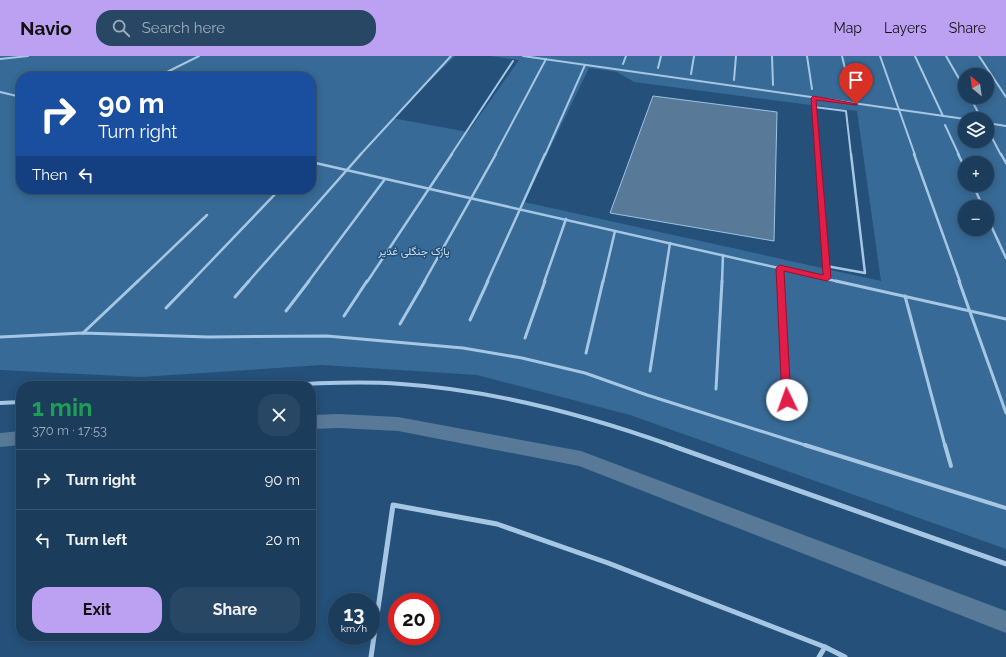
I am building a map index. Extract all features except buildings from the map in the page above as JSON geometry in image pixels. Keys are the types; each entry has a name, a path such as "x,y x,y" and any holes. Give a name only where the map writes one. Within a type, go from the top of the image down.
{"street":[{"path":"316,384 402,384 481,393 565,412 643,435 1006,564"},
{"path":"0,403 16,402"},
{"path":"371,657 393,505 497,524 608,564 845,657"},
{"path":"819,657 825,648"}],"lane":[{"path":"0,59 28,56"},
{"path":"167,72 199,56"},
{"path":"235,297 346,170 451,56"},
{"path":"523,56 958,118"},
{"path":"623,64 626,56"},
{"path":"658,68 661,56"},
{"path":"691,74 694,56"},
{"path":"734,80 736,56"},
{"path":"772,56 772,85"},
{"path":"807,56 812,89"},
{"path":"842,56 852,97"},
{"path":"880,56 1006,413"},
{"path":"915,56 943,116"},
{"path":"946,56 958,77"},
{"path":"979,56 1006,97"},
{"path":"400,324 472,198 546,59"},
{"path":"344,316 427,188 513,61"},
{"path":"470,320 585,65"},
{"path":"0,92 16,96"},
{"path":"813,98 827,278"},
{"path":"814,107 846,111 865,274 826,266"},
{"path":"994,124 1006,126"},
{"path":"945,126 959,156"},
{"path":"994,141 1006,163"},
{"path":"316,163 1006,319"},
{"path":"286,311 385,179"},
{"path":"166,308 275,194"},
{"path":"83,333 207,215"},
{"path":"525,338 566,220"},
{"path":"586,353 615,231"},
{"path":"994,232 1006,258"},
{"path":"650,371 670,243"},
{"path":"716,389 723,255"},
{"path":"780,268 787,414"},
{"path":"905,296 951,466"},
{"path":"0,336 83,333 208,337 327,336 462,348 522,358 585,373 647,395 1006,508"}],"green space":[{"name":"پارک جنگلی غدیر","path":"0,56 455,56 392,118 468,132 519,60 490,56 1006,56 1006,549 630,415 477,375 322,365 141,377 0,370","holes":["589,68 617,72 634,82 857,111 881,281 524,202"]}],"shaded area":[{"path":"653,96 777,112 774,241 610,213"}],"waterway":[{"path":"316,422 339,421 398,424 581,459 1006,622"},
{"path":"0,440 16,438"}],"route":[{"path":"787,400 780,268 827,278 813,98 856,104"}]}
